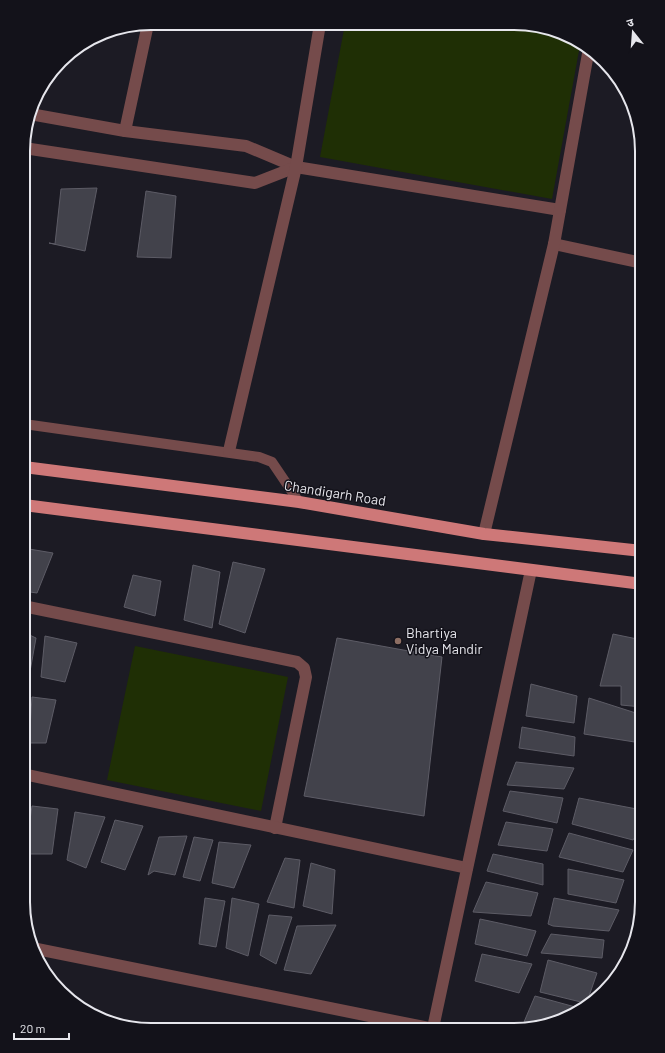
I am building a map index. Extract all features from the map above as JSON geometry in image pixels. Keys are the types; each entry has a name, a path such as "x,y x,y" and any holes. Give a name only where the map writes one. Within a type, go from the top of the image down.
{"main road":[{"name":"Chandigarh Road","path":"30,468 299,502 484,534 635,551"},
{"path":"30,506 635,583"}],"street":[{"path":"125,131 147,30"},
{"path":"229,451 296,167 319,30"},
{"path":"484,534 554,244 588,55"},
{"path":"35,115 125,131 246,146 296,167 560,210"},
{"path":"30,149 255,183 296,167"},
{"path":"554,244 635,261"},
{"path":"437,1023 467,868 531,570"},
{"path":"30,607 297,662 304,668 306,677 276,828"},
{"path":"30,775 467,868"},
{"path":"40,950 406,1023"}],"lane":[{"path":"30,425 229,451 259,457 272,462 299,502"}],"green space":[{"path":"344,30 530,31 560,39 579,49 552,199 320,157"},
{"path":"135,646 288,677 261,811 107,780"}],"building":[{"path":"97,188 85,251 49,243 55,244 61,189"},
{"path":"146,191 176,196 171,258 137,257"},
{"path":"30,549 53,553 37,593 30,592"},
{"path":"233,562 265,569 245,633 219,624"},
{"path":"193,565 220,572 212,628 184,620"},
{"path":"133,575 161,581 155,616 124,607"},
{"path":"613,634 635,639 635,706 621,705 621,686 600,686"},
{"path":"30,635 36,638 30,671"},
{"path":"45,636 77,643 65,682 41,677"},
{"path":"337,638 442,657 424,816 304,796"},
{"path":"531,684 577,696 574,723 526,716"},
{"path":"32,697 56,700 46,743 30,743"},
{"path":"589,698 635,713 635,742 584,734"},
{"path":"522,727 575,737 574,756 519,748"},
{"path":"516,762 574,768 564,789 507,785"},
{"path":"510,791 563,798 557,823 503,811"},
{"path":"579,798 635,809 635,837 633,840 572,824"},
{"path":"32,806 58,809 52,854 30,854 30,820"},
{"path":"75,812 105,817 86,868 67,860"},
{"path":"115,820 143,826 125,870 101,862"},
{"path":"506,822 553,829 547,851 498,845"},
{"path":"569,833 633,850 623,872 559,857"},
{"path":"187,836 175,875 154,871 148,875 159,837"},
{"path":"194,837 213,840 200,881 183,877"},
{"path":"219,842 251,845 234,888 212,883"},
{"path":"493,854 543,864 543,885 487,871"},
{"path":"285,858 300,860 294,908 267,902"},
{"path":"311,863 335,870 332,914 303,906"},
{"path":"568,869 624,880 616,903 568,894"},
{"path":"486,882 538,893 531,916 473,912"},
{"path":"205,898 225,901 216,947 199,944"},
{"path":"232,898 259,904 248,956 226,948"},
{"path":"554,898 619,910 609,931 553,926 548,924"},
{"path":"269,915 292,917 276,964 260,955"},
{"path":"480,919 536,931 527,956 475,944"},
{"path":"336,925 311,974 284,970 297,926"},
{"path":"551,934 604,940 602,958 541,953"},
{"path":"482,954 532,964 519,993 475,981"},
{"path":"548,960 597,973 589,997 582,1002 540,992"},
{"path":"535,996 575,1007 568,1011 545,1019 524,1022"}],"place":[{"name":"Bhartiya Vidya Mandir","path":"398,641"}]}
